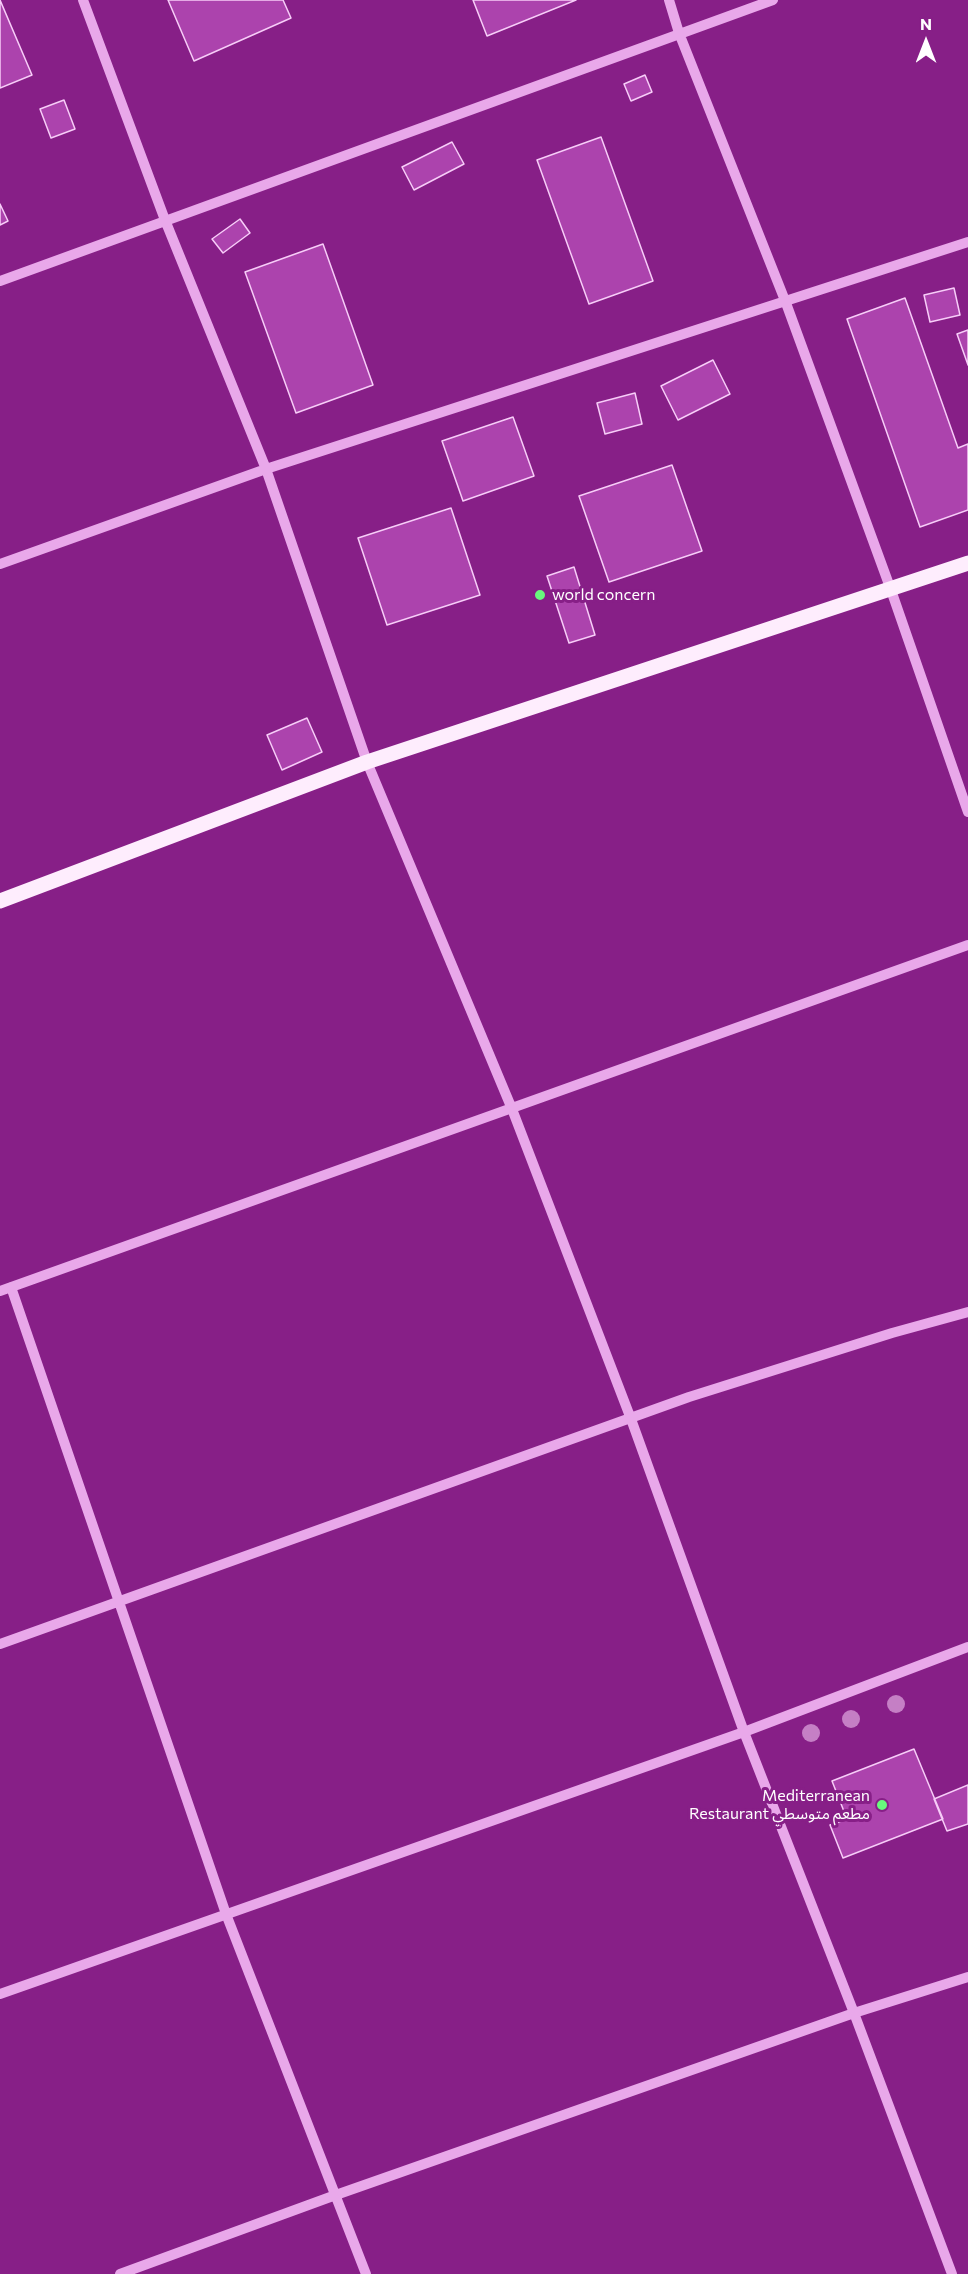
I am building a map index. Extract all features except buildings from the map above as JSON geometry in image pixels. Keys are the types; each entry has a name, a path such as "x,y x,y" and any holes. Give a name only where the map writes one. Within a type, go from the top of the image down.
{"main road":[{"path":"0,901 367,762 968,563"}],"street":[{"path":"83,0 165,220 266,469 367,762 512,1110 631,1419 744,1732 855,2013 952,2274"},
{"path":"669,0 679,33 786,303 891,590 968,812"},
{"path":"0,281 773,0"},
{"path":"0,564 266,469 786,303 968,242"},
{"path":"366,2274 333,2196 226,1914 118,1602 5,1289 512,1110 968,945"},
{"path":"0,1644 689,1397 881,1336 968,1312"},
{"path":"0,1994 744,1732 968,1647"},
{"path":"120,2274 333,2196 855,2013 968,1977"}],"place":[{"name":"world concern","path":"540,595"},
{"name":"Mediterranean Restaurant مطعم متوسطي","path":"882,1805"}]}
